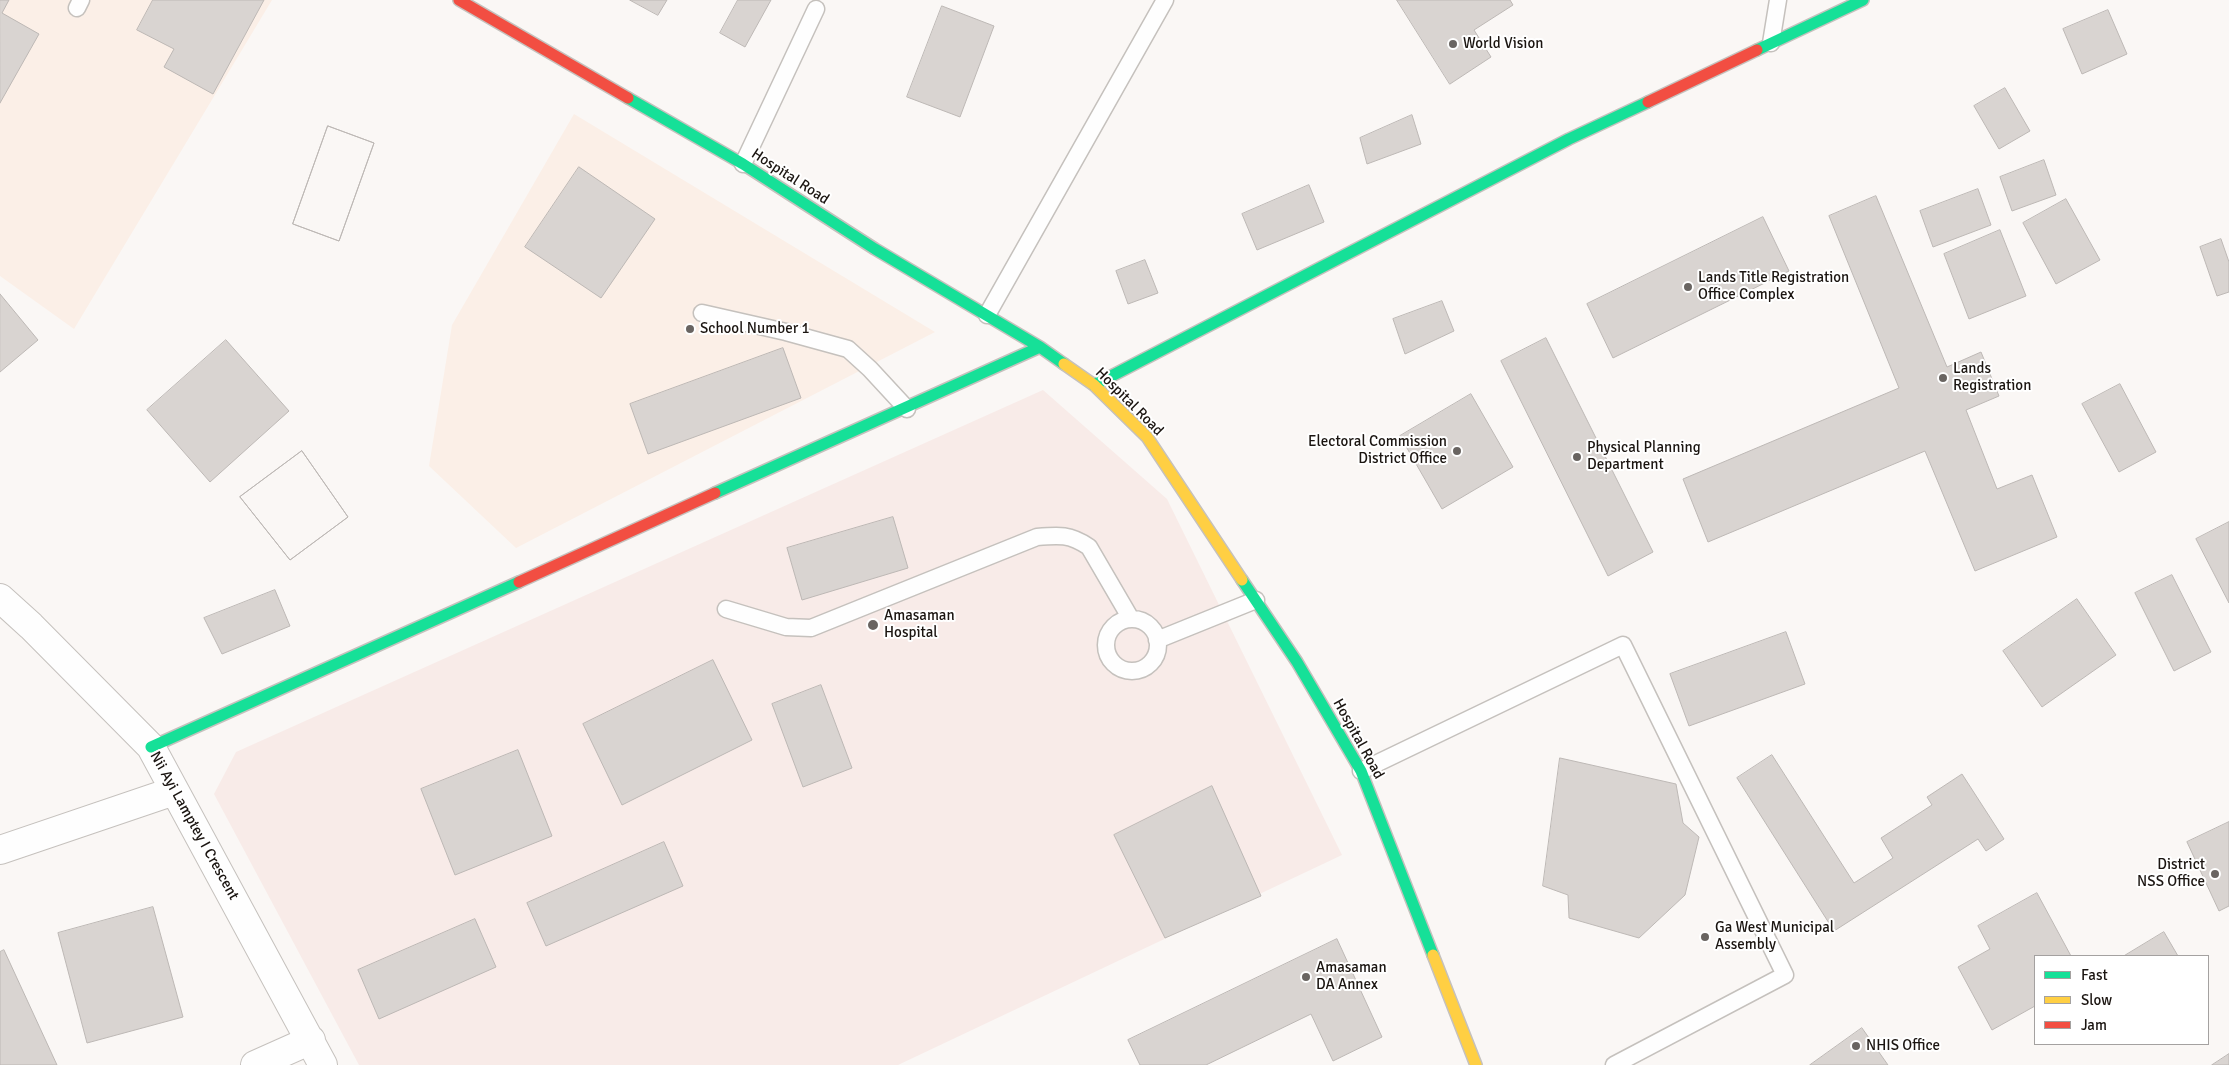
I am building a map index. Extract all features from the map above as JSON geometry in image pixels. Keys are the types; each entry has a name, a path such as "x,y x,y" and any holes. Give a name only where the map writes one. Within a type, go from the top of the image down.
{"street":[{"name":"Hospital Road","path":"459,0 743,164 875,249 1040,347 1094,385 1147,437 1297,662 1361,771 1476,1065"},
{"path":"1094,385 1569,139 1863,0"},
{"path":"151,747 907,409 1040,347"},
{"name":"Nii Ayi Lamptey I Crescent","path":"0,598 31,626 151,747 323,1065"},
{"path":"0,850 174,791"},
{"path":"255,1065 311,1040"}],"lane":[{"path":"987,315 1165,0"},
{"path":"1771,43 1778,0"},
{"path":"743,164 816,9"},
{"path":"702,313 786,332 848,349 870,369 907,409"},
{"path":"726,609 786,627 811,628 1037,537 1062,535 1078,539 1089,547 1130,619"},
{"path":"1158,640 1256,600"},
{"path":"1130,619 1148,624 1158,640 1158,649 1154,658 1142,670 1123,670 1109,660 1106,651 1108,633 1114,626 1130,619"},
{"path":"1361,771 1623,645 1785,974 1614,1065"}],"shaded area":[{"path":"0,0 272,0 74,329 0,276"},
{"name":"School Number 1","path":"574,114 935,332 516,548 429,466 452,325"},
{"name":"Amasaman Hospital","path":"1043,390 1167,499 1342,855 898,1065 359,1065 214,794 236,752"}],"building":[{"path":"0,0 9,0 2,13 39,34 0,103"},
{"path":"153,0 264,0 213,94 164,67 174,49 137,30"},
{"path":"630,0 667,0 658,15"},
{"path":"738,0 771,0 745,47 720,33"},
{"name":"World Vision","path":"1397,0 1510,0 1513,5 1474,30 1491,57 1450,84"},
{"path":"942,6 994,26 960,117 907,97"},
{"path":"2108,10 2127,54 2082,74 2063,29"},
{"path":"2005,88 2030,131 1999,149 1974,106"},
{"path":"1412,115 1421,144 1367,164 1360,138"},
{"path":"328,126 374,143 339,241 293,224"},
{"path":"328,126 374,143 339,241 293,224"},
{"path":"2044,160 2056,195 2012,211 2000,177"},
{"path":"579,167 655,219 601,298 525,247"},
{"path":"1309,185 1324,222 1257,250 1242,214"},
{"path":"1978,189 1991,225 1933,247 1920,211"},
{"name":"Lands Registration","path":"1876,196 1947,367 1981,352 1999,396 1966,410 1997,489 2032,475 2057,537 1975,571 1925,451 1708,542 1683,479 1899,388 1829,216"},
{"path":"2066,199 2100,260 2056,284 2023,223"},
{"name":"Lands Title Registration Office Complex","path":"1763,217 1789,271 1613,358 1587,304"},
{"path":"2000,230 2026,296 1969,319 1944,254"},
{"path":"2221,239 2229,262 2229,292 2217,296 2200,247"},
{"path":"1145,260 1158,293 1128,304 1116,271"},
{"path":"0,294 38,340 0,372"},
{"path":"1442,301 1454,331 1405,354 1393,319"},
{"name":"Physical Planning Department","path":"1546,338 1653,552 1608,576 1501,361"},
{"path":"226,340 289,411 210,482 147,410"},
{"path":"783,348 801,398 648,454 630,404"},
{"path":"2120,384 2156,452 2119,472 2082,404"},
{"name":"Electoral Commission District Office","path":"1471,394 1513,467 1442,509 1400,436"},
{"path":"302,451 348,517 290,560 240,497"},
{"path":"302,451 348,517 290,560 240,497"},
{"path":"893,517 908,568 802,600 787,548"},
{"path":"2229,522 2229,603 2196,539"},
{"path":"2172,575 2211,652 2174,671 2135,593"},
{"path":"275,590 290,626 222,654 204,618"},
{"path":"2077,599 2116,655 2042,707 2003,651"},
{"path":"1786,632 1805,684 1689,726 1670,674"},
{"path":"713,660 752,740 622,805 583,724"},
{"path":"821,685 852,768 803,787 772,704"},
{"path":"518,750 552,836 455,875 421,789"},
{"path":"1772,755 1854,883 1893,858 1881,838 1932,805 1927,797 1962,774 2004,839 1986,851 1978,839 1834,931 1737,778"},
{"path":"1560,758 1676,784 1683,823 1699,837 1685,895 1639,938 1569,918 1568,895 1543,886"},
{"path":"1212,786 1261,896 1165,938 1114,835"},
{"name":"District NSS Office","path":"2229,822 2229,906 2219,911 2187,842"},
{"path":"664,842 683,886 546,946 527,903"},
{"path":"2037,893 2070,955 2034,955 2034,1007 1992,1030 1958,967 1990,949 1978,926"},
{"path":"153,907 183,1017 87,1043 58,933"},
{"path":"475,919 496,967 379,1019 358,970"},
{"path":"2164,932 2177,955 2126,955"},
{"name":"Amasaman DA Annex","path":"1337,939 1382,1037 1333,1061 1311,1014 1206,1065 1140,1065 1128,1040"},
{"path":"4,950 57,1065 0,1065 0,952"},
{"name":"NHIS Office","path":"1862,1028 1888,1065 1810,1065"},
{"path":"2229,1054 2229,1065 2212,1065"}],"traffic: fast":[{"path":"1757,50 1863,0"},
{"path":"628,98 743,164 875,249 1040,347 1064,364"},
{"path":"1094,385 1569,139 1648,102"},
{"path":"715,493 1040,347"},
{"path":"1242,580 1297,662 1361,771 1433,955"},
{"path":"151,747 519,582"}],"traffic: slow":[{"path":"1064,364 1094,385 1147,437 1242,580"},
{"path":"1433,955 1476,1065"}],"traffic: jam":[{"path":"459,0 628,98"},
{"path":"1648,102 1757,50"},
{"path":"519,582 715,493"}],"place":[{"name":"World Vision","path":"1453,44"},
{"name":"Lands Title Registration Office Complex","path":"1688,287"},
{"name":"School Number 1","path":"690,329"},
{"name":"Lands Registration","path":"1943,378"},
{"name":"Electoral Commission District Office","path":"1457,451"},
{"name":"Physical Planning Department","path":"1577,457"},
{"name":"Amasaman Hospital","path":"873,625"},
{"name":"District NSS Office","path":"2215,874"},
{"name":"Ga West Municipal Assembly","path":"1705,937"},
{"name":"Amasaman DA Annex","path":"1306,977"},
{"name":"NHIS Office","path":"1856,1046"}]}
